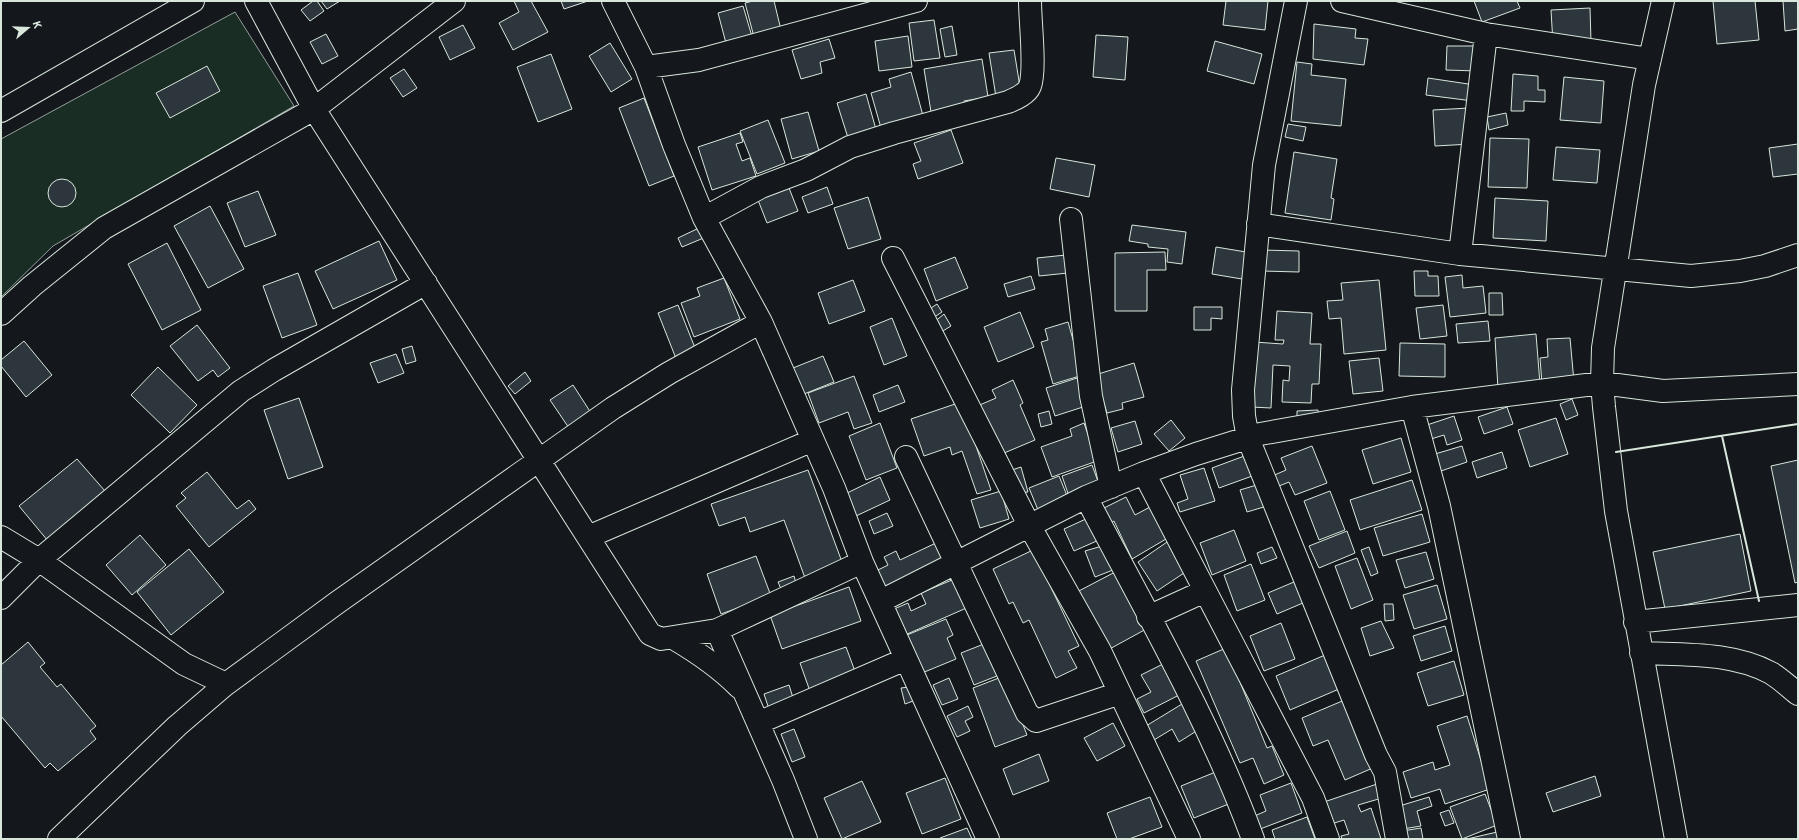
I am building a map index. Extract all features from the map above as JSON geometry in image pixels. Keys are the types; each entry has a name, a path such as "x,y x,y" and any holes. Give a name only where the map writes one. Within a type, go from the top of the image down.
{"street":[{"path":"1,111 193,1"},
{"path":"256,1 314,109 650,634 661,640 717,630 862,562"},
{"path":"1,314 32,286 104,228 314,109 454,1"},
{"path":"613,1 646,67 674,145 704,218 761,322 834,488 862,562 988,839"},
{"path":"646,67 699,60 916,1"},
{"path":"704,218 761,187 806,170 850,147 894,133 1008,102 1018,97 1030,87 1032,73 1030,1"},
{"path":"1296,1 1264,164 1243,390 1244,416 1248,438 1373,748 1385,772 1397,839"},
{"path":"1342,1 1486,34 1650,59"},
{"path":"1663,1 1644,85 1603,348 1602,384 1616,511 1635,622 1676,839"},
{"path":"1460,254 1486,34"},
{"path":"1071,219 1090,396 1111,487"},
{"path":"1258,224 1460,254 1691,276 1740,271 1765,266 1798,255"},
{"path":"893,258 1029,525 1100,651 1189,839"},
{"path":"1,598 39,560 241,391 274,370 426,283"},
{"path":"59,839 177,726 226,684 338,602 539,462 613,408 669,373 761,322"},
{"path":"881,601 1086,497 1144,473 1196,454 1260,434 1412,407 1602,384 1663,391 1798,384"},
{"path":"1412,407 1439,506 1509,839"},
{"path":"588,537 813,440"},
{"path":"906,457 1027,713 1036,721 1120,693"},
{"path":"1144,473 1313,798 1328,839"},
{"path":"1086,497 1193,703 1236,794 1253,839"},
{"path":"1,537 39,560 184,664 226,684"},
{"path":"1148,617 1205,591"},
{"path":"1635,622 1798,605"},
{"path":"717,630 758,723 806,839"},
{"path":"672,638 700,654 727,675 746,696"},
{"path":"1641,653 1715,656 1743,661 1772,674 1798,694"},
{"path":"758,723 906,660"}],"green space":[{"path":"235,12 294,106 53,246 1,297 1,139"}],"building":[{"path":"313,1 317,1 324,11 310,21 301,10"},
{"path":"321,1 340,1 327,9"},
{"path":"514,1 531,1 548,32 513,50 499,23 519,12"},
{"path":"561,1 588,1 564,9"},
{"path":"753,1 774,1 781,30 754,37 745,3"},
{"path":"1226,1 1268,1 1265,30 1223,25"},
{"path":"1474,1 1517,1 1520,8 1482,22"},
{"path":"1713,1 1755,1 1759,40 1717,44"},
{"path":"1783,1 1798,1 1798,29 1785,31"},
{"path":"743,6 753,40 727,47 718,13"},
{"path":"1590,8 1591,42 1553,44 1551,10"},
{"path":"934,20 940,58 914,61 909,23"},
{"path":"1314,24 1356,29 1355,38 1368,39 1364,65 1313,59"},
{"path":"463,25 475,48 450,60 439,37"},
{"path":"952,26 957,55 945,57 940,29"},
{"path":"326,34 338,56 322,64 310,42"},
{"path":"1096,35 1128,37 1125,80 1093,77"},
{"path":"908,36 912,67 879,71 875,41"},
{"path":"829,39 835,58 820,62 822,73 801,79 792,50"},
{"path":"1215,41 1262,54 1254,84 1207,71"},
{"path":"610,43 632,79 611,92 589,56"},
{"path":"1447,46 1477,46 1477,71 1446,70"},
{"path":"1014,50 1021,93 996,97 989,53"},
{"path":"551,54 572,109 538,122 517,67"},
{"path":"982,59 988,97 964,101 966,112 932,118 924,69"},
{"path":"1297,62 1312,64 1311,75 1346,79 1341,126 1291,121"},
{"path":"207,66 220,91 170,118 156,93"},
{"path":"404,69 417,88 403,97 390,78"},
{"path":"911,72 925,123 883,135 871,93 891,87 889,79"},
{"path":"1513,74 1538,76 1538,90 1545,90 1545,102 1524,101 1524,111 1511,111"},
{"path":"1564,77 1604,81 1601,123 1560,120"},
{"path":"1428,78 1475,85 1473,101 1426,95"},
{"path":"866,94 877,133 849,141 837,103"},
{"path":"644,98 674,176 649,186 619,108"},
{"path":"1469,108 1471,144 1435,146 1433,110"},
{"path":"808,112 819,151 792,159 781,119"},
{"path":"1506,113 1508,125 1489,130 1487,117"},
{"path":"768,120 785,163 757,174 740,131"},
{"path":"1288,124 1306,127 1303,141 1285,137"},
{"path":"951,130 963,163 918,179 913,164 921,161 914,143"},
{"path":"740,133 743,142 736,144 742,161 750,158 756,176 712,190 698,147"},
{"path":"1490,138 1529,139 1527,188 1488,187"},
{"path":"1798,144 1798,174 1773,177 1769,148"},
{"path":"1556,147 1600,150 1597,183 1553,180"},
{"path":"1294,152 1337,159 1331,198 1334,199 1331,220 1285,213"},
{"path":"1056,158 1095,165 1089,197 1050,189"},
{"path":"62,179 72,183 76,193 72,203 62,207 52,203 48,193 52,183"},
{"path":"827,187 833,204 808,213 802,197"},
{"path":"789,188 798,211 767,223 758,200"},
{"path":"258,191 276,235 245,247 227,203"},
{"path":"868,197 881,239 848,249 834,208"},
{"path":"1495,198 1548,201 1546,241 1493,238"},
{"path":"210,206 244,269 208,288 174,226"},
{"path":"1132,225 1186,232 1182,264 1167,262 1168,249 1148,247 1148,244 1129,241"},
{"path":"701,227 706,237 682,247 678,238"},
{"path":"379,241 397,280 333,309 315,271"},
{"path":"167,243 201,310 162,330 128,264"},
{"path":"1216,247 1246,252 1242,279 1212,274"},
{"path":"1262,250 1299,251 1299,272 1262,271"},
{"path":"1165,252 1166,270 1147,270 1147,311 1115,311 1115,253"},
{"path":"1066,255 1068,273 1039,276 1037,258"},
{"path":"955,257 968,288 936,301 924,269"},
{"path":"1414,271 1428,271 1428,276 1438,276 1439,296 1415,296"},
{"path":"298,273 317,325 282,338 263,286"},
{"path":"1462,275 1463,288 1483,286 1486,313 1450,317 1445,277"},
{"path":"1031,276 1035,289 1008,297 1004,284"},
{"path":"724,278 740,319 694,337 681,303 700,296 697,288"},
{"path":"853,280 865,311 829,324 818,293"},
{"path":"1379,280 1386,350 1344,354 1341,318 1329,319 1327,301 1343,300 1341,283"},
{"path":"1489,293 1502,293 1503,315 1489,315"},
{"path":"937,304 942,312 930,320 925,312"},
{"path":"678,305 697,353 677,361 658,313"},
{"path":"1443,305 1447,336 1420,339 1416,308"},
{"path":"1194,307 1222,307 1222,319 1211,318 1211,330 1194,330"},
{"path":"1277,311 1312,313 1310,344 1321,344 1319,384 1312,384 1311,403 1282,402 1283,380 1289,381 1290,366 1273,365 1271,408 1251,407 1254,342 1283,344 1284,340 1275,340"},
{"path":"1020,312 1034,347 998,362 984,327"},
{"path":"944,314 951,326 938,334 933,323"},
{"path":"892,318 907,356 884,365 870,327"},
{"path":"1488,321 1490,341 1458,343 1456,324"},
{"path":"1068,322 1083,375 1053,384 1041,342 1048,340 1045,329"},
{"path":"197,325 230,368 218,377 213,370 198,381 170,346"},
{"path":"1536,334 1540,384 1498,389 1495,338"},
{"path":"1570,338 1574,382 1542,384 1540,358 1548,357 1547,339"},
{"path":"24,341 52,375 26,397 1,366 1,360"},
{"path":"1400,343 1445,344 1445,377 1399,376"},
{"path":"412,346 416,361 406,364 402,349"},
{"path":"396,354 404,373 378,383 370,363"},
{"path":"823,356 834,382 804,394 793,368"},
{"path":"1379,358 1383,391 1353,394 1349,361"},
{"path":"1134,363 1144,397 1122,403 1123,409 1107,413 1095,375"},
{"path":"158,367 197,405 170,433 131,395"},
{"path":"525,372 531,381 515,394 508,386"},
{"path":"854,376 872,423 854,429 848,412 819,423 808,393"},
{"path":"1077,378 1086,406 1055,416 1046,388"},
{"path":"1013,380 1023,403 1020,405 1035,440 997,456 975,407 996,398 992,390"},
{"path":"573,385 593,416 571,431 550,400"},
{"path":"898,385 905,402 879,412 873,395"},
{"path":"299,398 323,467 288,479 264,410"},
{"path":"1572,399 1578,415 1566,420 1560,404"},
{"path":"961,402 991,490 977,494 962,451 952,455 950,447 924,456 911,419"},
{"path":"1507,407 1513,424 1484,434 1478,417"},
{"path":"1318,410 1319,423 1297,423 1297,411"},
{"path":"1049,411 1052,424 1041,427 1038,414"},
{"path":"1454,416 1462,440 1447,445 1444,435 1431,439 1427,425"},
{"path":"1556,418 1568,454 1530,467 1518,430"},
{"path":"1171,420 1185,438 1169,451 1154,434"},
{"path":"1135,421 1142,444 1118,452 1111,428"},
{"path":"880,423 897,468 866,480 849,436"},
{"path":"1084,423 1097,461 1052,477 1041,447 1072,436 1070,429"},
{"path":"1401,438 1411,472 1373,484 1362,450"},
{"path":"1312,446 1327,483 1295,495 1289,482 1274,488 1270,477 1286,470 1281,458"},
{"path":"1462,446 1467,462 1441,471 1435,454"},
{"path":"1502,452 1507,468 1477,478 1472,462"},
{"path":"1247,455 1255,475 1219,488 1212,468"},
{"path":"77,459 105,491 48,541 19,506"},
{"path":"1798,460 1798,582 1795,583 1771,466"},
{"path":"1092,465 1100,487 1070,499 1062,476"},
{"path":"1021,467 1028,492 1019,493 1009,471"},
{"path":"1204,468 1215,501 1180,512 1177,503 1188,499 1180,475"},
{"path":"808,470 842,562 805,578 784,520 750,532 745,517 719,526 711,504"},
{"path":"207,472 237,509 249,500 256,509 209,547 176,506 186,498 181,493"},
{"path":"1059,476 1068,498 1038,510 1029,488"},
{"path":"880,477 890,500 856,516 845,494"},
{"path":"1412,480 1422,510 1360,530 1350,500"},
{"path":"1260,484 1267,506 1247,512 1240,490"},
{"path":"1001,491 1009,519 980,528 971,500"},
{"path":"1330,491 1345,530 1319,540 1304,501"},
{"path":"1126,497 1135,515 1150,507 1166,539 1132,559 1114,521 1107,525 1100,510"},
{"path":"887,513 893,526 874,534 869,521"},
{"path":"1422,514 1430,542 1383,556 1374,528"},
{"path":"1088,518 1099,540 1074,551 1064,529"},
{"path":"1234,530 1246,561 1212,575 1200,543"},
{"path":"1347,531 1355,553 1319,568 1309,546"},
{"path":"1740,534 1751,591 1665,609 1653,552"},
{"path":"140,535 166,565 132,595 106,565"},
{"path":"938,542 949,562 887,597 874,572 888,565 884,557 896,551 900,560"},
{"path":"1167,542 1187,571 1157,591 1138,562"},
{"path":"1102,546 1113,570 1095,577 1085,551"},
{"path":"1272,547 1277,558 1261,564 1257,553"},
{"path":"1369,547 1378,573 1371,576 1361,550"},
{"path":"189,549 224,592 171,635 137,592"},
{"path":"1033,550 1079,646 1068,651 1077,668 1056,678 1029,620 1023,623 1013,602 1009,604 993,569"},
{"path":"1426,552 1434,579 1405,588 1396,560"},
{"path":"756,556 771,596 721,614 707,574"},
{"path":"1357,558 1373,600 1351,609 1335,566"},
{"path":"1251,564 1265,600 1237,611 1224,575"},
{"path":"1117,571 1148,628 1106,651 1075,593"},
{"path":"794,576 796,583 781,589 778,582"},
{"path":"959,577 971,606 905,635 894,609 908,603 911,611 926,604 921,593"},
{"path":"1301,579 1310,600 1277,614 1268,593"},
{"path":"1437,585 1447,619 1414,629 1403,595"},
{"path":"849,587 861,621 782,649 770,615"},
{"path":"1384,604 1393,604 1394,620 1385,621"},
{"path":"946,619 953,635 947,638 956,659 922,673 907,635"},
{"path":"1381,621 1394,648 1370,656 1361,628"},
{"path":"1281,623 1295,659 1264,671 1250,636"},
{"path":"1445,626 1452,651 1421,661 1413,636"},
{"path":"28,642 45,663 40,667 57,687 61,684 96,726 90,731 96,739 58,771 50,763 45,768 1,716 1,665"},
{"path":"989,642 1002,674 974,685 961,653"},
{"path":"846,647 856,674 811,694 800,663"},
{"path":"1226,648 1267,748 1272,746 1284,775 1264,784 1253,758 1240,763 1196,661"},
{"path":"1325,655 1339,689 1290,710 1276,676"},
{"path":"1454,661 1464,695 1428,706 1417,673"},
{"path":"1165,663 1181,694 1144,713 1137,699 1151,692 1141,675"},
{"path":"1004,676 1027,735 995,747 973,688"},
{"path":"949,678 958,699 942,705 933,685"},
{"path":"789,685 795,704 770,712 764,694"},
{"path":"909,687 913,701 905,704 901,688"},
{"path":"1347,699 1375,767 1345,780 1328,740 1313,746 1302,718"},
{"path":"1182,704 1198,730 1179,742 1172,729 1154,740 1146,726"},
{"path":"968,706 973,717 965,721 970,731 957,737 947,716"},
{"path":"1467,716 1490,789 1445,804 1440,789 1411,798 1403,772 1433,762 1435,770 1450,765 1437,726"},
{"path":"1113,723 1125,746 1097,761 1084,738"},
{"path":"794,729 805,757 792,762 781,734"},
{"path":"1039,754 1049,781 1013,795 1003,769"},
{"path":"1218,771 1231,803 1194,818 1181,786"},
{"path":"1595,776 1601,796 1553,812 1546,793"},
{"path":"945,778 961,819 922,834 906,793"},
{"path":"862,781 881,822 842,839 824,798"},
{"path":"1291,783 1302,813 1255,831 1250,818 1266,811 1260,795"},
{"path":"1377,784 1382,798 1358,805 1361,812 1371,808 1381,839 1342,839 1341,836 1349,834 1344,820 1331,824 1324,802"},
{"path":"1485,794 1497,825 1462,839 1450,807"},
{"path":"1150,797 1162,827 1129,839 1117,839 1107,813"},
{"path":"1429,797 1432,806 1417,811 1421,826 1403,829 1396,807"},
{"path":"1449,810 1454,823 1445,826 1440,813"},
{"path":"1307,817 1315,839 1275,839 1272,830"},
{"path":"967,828 972,839 940,838"},
{"path":"1421,828 1423,839 1403,839 1402,831"},
{"path":"1497,832 1498,839 1467,839"}],"wall":[{"path":"1616,452 1798,424"},
{"path":"1722,436 1759,601"}]}
